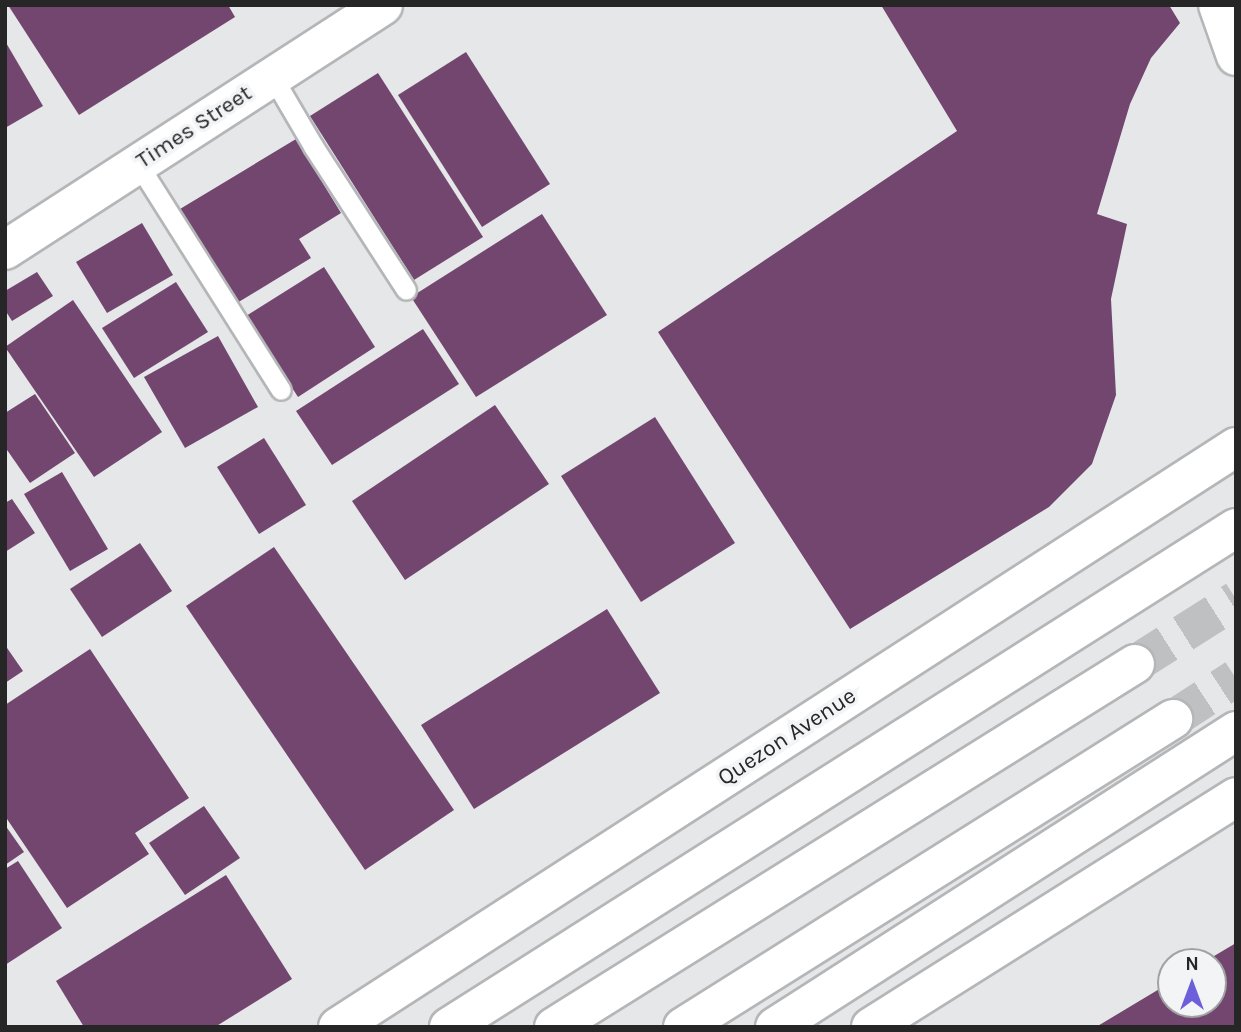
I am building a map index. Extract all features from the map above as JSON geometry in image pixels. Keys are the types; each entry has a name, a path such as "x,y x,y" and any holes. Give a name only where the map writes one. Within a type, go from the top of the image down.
{"main road":[{"path":"1218,5 1236,57"},
{"name":"Times Street","path":"5,250 373,8"},
{"name":"Quezon Avenue","path":"338,1027 1236,447"},
{"path":"449,1027 1236,527"},
{"path":"554,1027 1135,664"},
{"path":"683,1027 1172,719"},
{"path":"775,1027 1236,731"},
{"path":"871,1027 1236,797"}],"lane":[{"path":"272,76 313,146 406,290"},
{"path":"138,164 281,390"}],"building":[{"path":"8,5 228,5 235,17 79,115"},
{"path":"881,5 1169,5 1180,23 1151,58 1130,104 1097,214 1127,224 1111,299 1116,395 1092,464 1049,507 850,629 658,332 957,131"},
{"path":"5,41 43,106 5,128"},
{"path":"466,52 550,184 482,227 398,95"},
{"path":"378,73 483,237 414,280 310,116"},
{"path":"296,139 341,213 299,239 311,258 237,303 180,209"},
{"path":"542,214 607,315 476,397 411,297"},
{"path":"142,223 173,275 107,313 76,262"},
{"path":"324,267 375,347 298,397 246,316"},
{"path":"37,272 53,296 12,321 5,310 5,291"},
{"path":"176,282 208,332 134,378 102,328"},
{"path":"73,300 162,432 94,477 5,347"},
{"path":"423,329 459,384 332,465 296,411"},
{"path":"218,336 258,407 185,448 144,377"},
{"path":"35,394 75,453 30,483 5,447 5,413"},
{"path":"495,405 549,484 405,580 352,501"},
{"path":"655,417 735,543 641,602 561,476"},
{"path":"264,438 306,505 259,534 217,467"},
{"path":"62,472 108,549 70,571 24,494"},
{"path":"12,499 35,533 5,552 5,503"},
{"path":"140,543 172,591 102,637 70,589"},
{"path":"274,547 454,810 365,870 186,606"},
{"path":"607,609 660,693 474,809 421,725"},
{"path":"5,645 23,671 5,683"},
{"path":"90,649 189,798 135,833 149,854 67,908 5,816 5,705"},
{"path":"204,806 240,858 185,895 149,843"},
{"path":"5,825 24,852 5,865"},
{"path":"18,861 62,928 5,965 5,869"},
{"path":"226,875 292,979 215,1027 84,1027 56,981"},
{"path":"1236,943 1236,1027 1096,1027 1157,990 1157,1018 1227,1018 1227,948"}],"tunnel":[{"path":"1135,664 1236,600"},
{"path":"1173,719 1236,678"}]}
